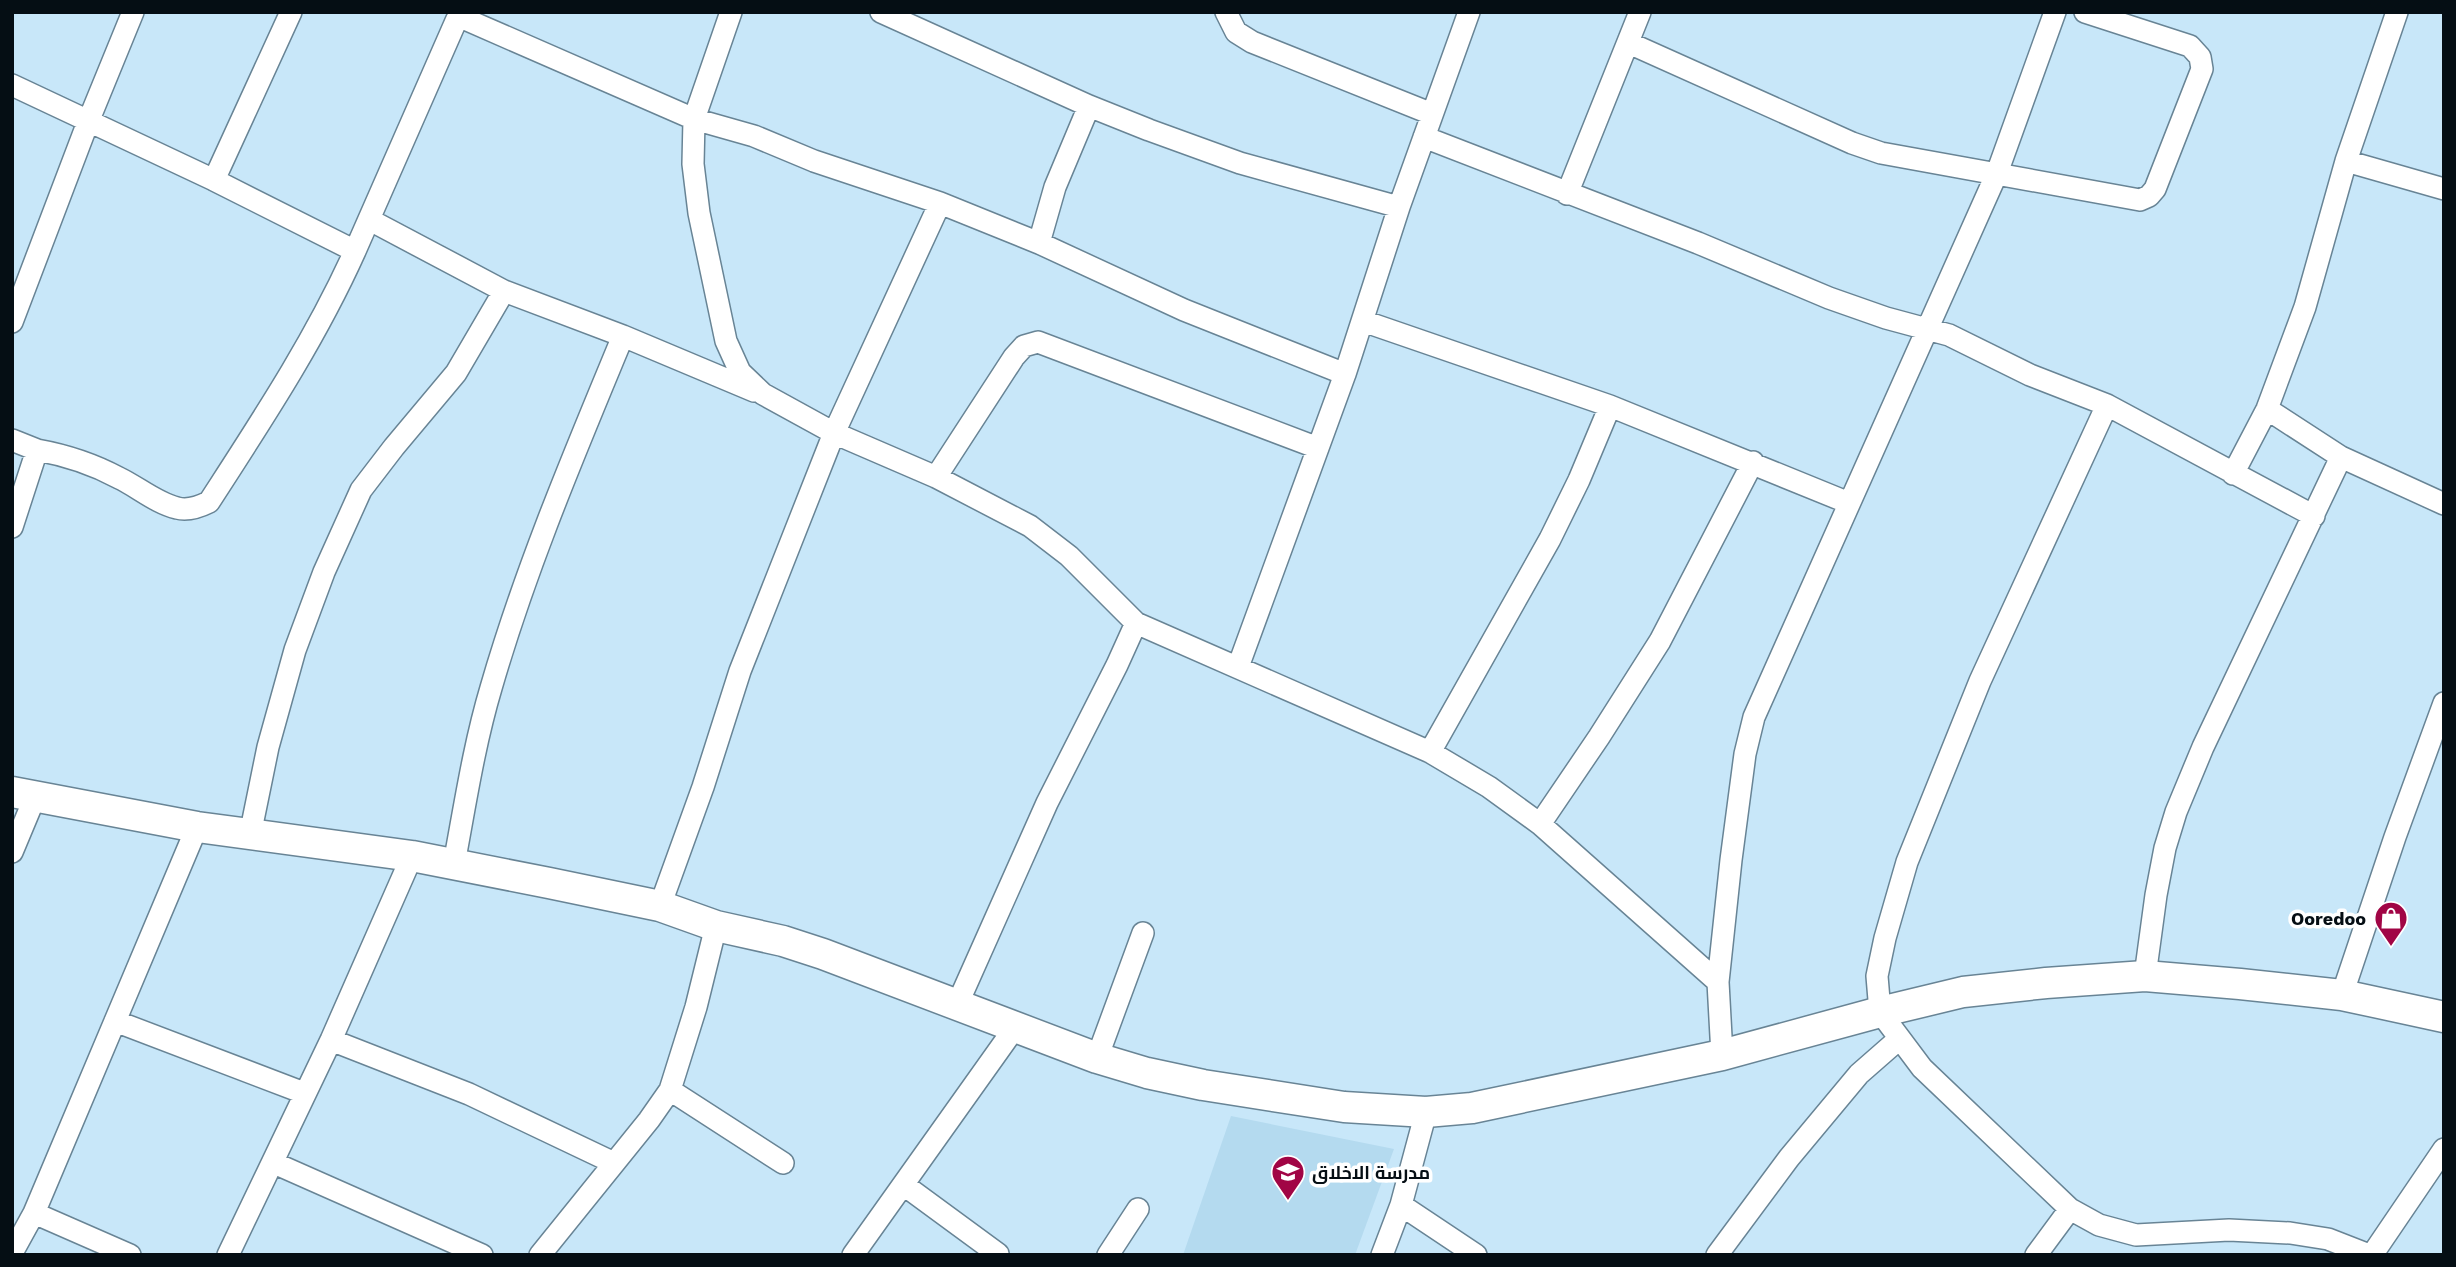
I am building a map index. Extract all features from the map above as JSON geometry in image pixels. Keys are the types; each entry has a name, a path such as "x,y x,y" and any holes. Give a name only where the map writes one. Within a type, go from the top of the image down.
{"street":[{"path":"12,321 133,12"},
{"path":"214,180 291,12"},
{"path":"731,12 694,119 693,164 699,213 726,341 740,372 764,394"},
{"path":"881,12 1089,106 1240,163 1399,207"},
{"path":"1226,12 1236,32 1252,42 1432,114"},
{"path":"1238,667 1345,374 1399,207 1469,12"},
{"path":"1567,194 1640,12"},
{"path":"1723,1055 1718,982 1745,754 1754,717 1997,173 2055,12"},
{"path":"1629,43 1852,143 1912,160 2140,200 2155,189 2202,69 2200,57 2190,46 2085,12"},
{"path":"2233,474 2267,409 2305,307 2346,162 2397,12"},
{"path":"12,440 87,464 178,508 190,509 209,502 289,378 331,303 459,14 694,119 754,136 814,161 940,203 1039,243 1184,310 1345,374"},
{"path":"12,85 214,180 355,251"},
{"path":"1039,243 1055,187 1089,106"},
{"path":"1424,137 1698,243 1829,298 1886,318 1949,335 2030,375 2107,405 2314,516"},
{"path":"2346,162 2444,190"},
{"path":"660,905 703,787 740,671 834,433 940,203"},
{"path":"370,220 504,291 764,394 834,433 936,477 1030,526 1069,555 1136,622 1430,752 1489,787 1541,824 1718,982"},
{"path":"250,835 268,747 295,650 324,572 362,490 456,373 504,291"},
{"path":"1363,321 1610,406 1849,503"},
{"path":"454,864 490,691 518,600 548,518 623,336"},
{"path":"936,477 1014,357 1024,346 1038,342 1318,448"},
{"path":"2107,405 1980,681 1907,862 1877,976 1880,1012 1922,1068 2070,1209 2099,1225 2136,1235 2229,1230 2290,1233 2328,1239 2370,1255 2444,1149"},
{"path":"1430,752 1550,539 1579,480 1610,406"},
{"path":"2267,409 2341,457 2444,504"},
{"path":"12,527 37,450"},
{"path":"2145,976 2158,883 2176,812 2203,747 2341,457"},
{"path":"1541,824 1660,641 1753,462"},
{"path":"957,1005 1047,803 1136,622"},
{"path":"2342,995 2444,703"},
{"path":"12,852 24,794 197,827 454,864 660,905 716,926 783,941 1097,1058 1147,1073 1203,1085 1344,1107 1426,1112 1472,1108 1723,1055 1963,992 2145,976 2342,995 2444,1017"},
{"path":"12,1253 34,1213 197,827"},
{"path":"228,1255 331,1040 412,856"},
{"path":"554,1250 614,1163 670,1090 696,1007 716,926"},
{"path":"1097,1058 1143,933"},
{"path":"114,1021 304,1093"},
{"path":"853,1255 1016,1026"},
{"path":"1717,1255 1789,1158 1850,1085 1899,1039"},
{"path":"331,1040 469,1094 614,1163"},
{"path":"670,1090 783,1163"},
{"path":"1382,1255 1401,1205 1426,1112"},
{"path":"274,1163 482,1255"},
{"path":"904,1185 998,1254"},
{"path":"1401,1205 1476,1255"},
{"path":"1108,1255 1138,1209"},
{"path":"2036,1255 2070,1209"},
{"path":"34,1213 131,1255"}],"shaded area":[{"name":"مدرسة الاخلاق","path":"1231,1116 1394,1149 1355,1255 1183,1255"}],"place":[{"name":"Ooredoo","path":"2391,948"},
{"name":"مدرسة الاخلاق","path":"1288,1202"}]}
